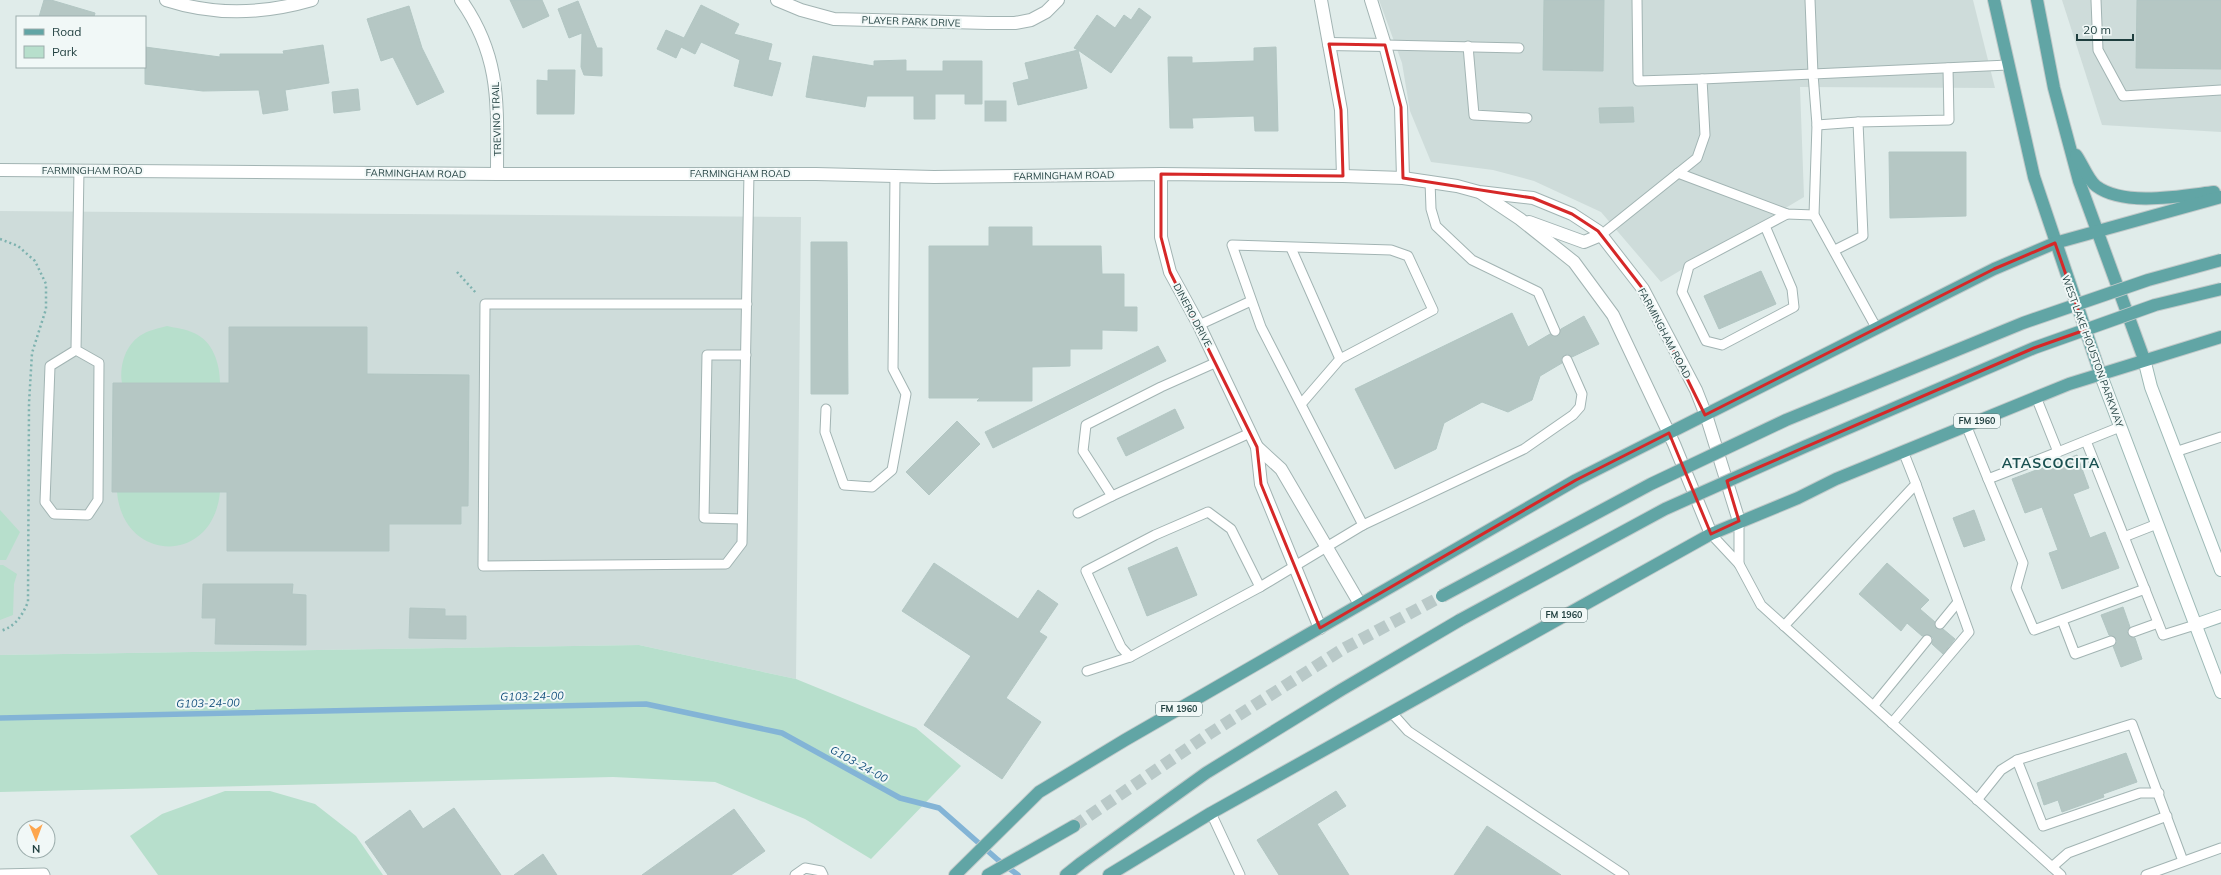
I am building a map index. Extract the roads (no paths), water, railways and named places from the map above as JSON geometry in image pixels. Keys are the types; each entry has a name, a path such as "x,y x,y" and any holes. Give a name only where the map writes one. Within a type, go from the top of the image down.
{"main road":[{"name":"WEST LAKE HOUSTON PARKWAY","path":"1994,0 2034,177 2100,373"},
{"path":"2037,0 2054,88 2079,181 2144,359"},
{"path":"2068,141 2095,186 2111,194 2128,197 2163,198 2221,192"},
{"name":"FM 1960","path":"955,875 1039,792 1125,740 1576,480 1994,269 2055,243 2221,197"},
{"path":"1442,596 1651,484 1786,420 2022,323 2148,280 2221,260"},
{"path":"1066,875 1206,773 1341,690 1460,620 1665,508 2034,348 2155,305 2221,289"},
{"name":"FM 1960","path":"1108,875 1211,813 1711,534 1739,521 1798,498 1836,479 2036,397 2100,373 2221,336"},
{"path":"988,875 1074,826"}],"street":[{"path":"166,0 194,8 234,12 266,10 312,0"},
{"name":"TREVINO TRAIL","path":"461,0 479,30 494,72 497,105 497,174"},
{"name":"PLAYER PARK DRIVE","path":"777,0 801,10 834,19 1015,23 1031,20 1046,12 1058,0"},
{"path":"1321,0 1341,110 1343,176"},
{"path":"1371,0 1385,45 1401,107 1403,178"},
{"path":"1329,44 1385,45"},
{"name":"FARMINGHAM ROAD","path":"0,170 497,174 749,173 896,176 1161,174 1343,176 1403,178 1430,181 1479,192 1533,198 1572,214 1598,231 1643,289 1696,390 1739,521"},
{"name":"DINERO DRIVE","path":"1161,174 1161,237 1170,272 1199,325 1257,448 1261,484 1320,628"},
{"name":"FARMINGHAM ROAD","path":"1479,192 1520,219 1574,262 1612,314 1668,433 1711,534"},
{"path":"1520,219 1584,242 1601,235"},
{"path":"2144,359 2150,387 2221,570"},
{"name":"WEST LAKE HOUSTON PARKWAY","path":"2100,373 2221,692"},
{"name":"DINERO DRIVE","path":"1257,448 1281,469 1360,604"},
{"path":"2195,625 2221,616"}],"lane":[{"path":"1637,0 1638,81 2008,65"},
{"path":"1810,0 1817,125 1814,215 1835,250 1877,329"},
{"path":"2096,0 2098,50 2123,96 2221,90"},
{"path":"1385,45 1519,48"},
{"path":"1468,46 1474,115 1527,118"},
{"path":"1817,125 1858,122 1949,120 1948,68"},
{"path":"1601,235 1697,158 1705,135 1702,79"},
{"path":"1835,250 1863,236 1858,122"},
{"path":"76,350 79,170"},
{"path":"747,304 485,304 483,566 726,564 742,543 747,304 749,173"},
{"path":"1678,173 1787,214 1814,215"},
{"path":"826,409 824,432 844,485 872,487 892,470 906,394 893,369 896,176"},
{"path":"1430,181 1431,209 1436,226 1472,260 1538,292 1555,332"},
{"path":"1765,226 1792,289 1794,307 1722,345 1706,341 1682,292 1689,266 1787,214"},
{"path":"1302,403 1340,359 1433,310 1408,256 1391,250 1232,245 1261,327 1302,403 1363,525"},
{"path":"1291,248 1340,359"},
{"path":"1199,325 1251,301"},
{"path":"76,350 99,362 98,500 88,515 54,514 45,502 50,366 76,350"},
{"path":"742,519 704,518 706,392 707,355 746,355"},
{"path":"1087,671 1130,657 1260,587 1363,525 1524,449 1573,415 1580,407 1582,394 1567,360"},
{"path":"1112,496 1083,451 1086,425 1161,387 1217,362"},
{"path":"2036,397 2058,452"},
{"path":"1966,425 2024,563 2016,588 2034,630 2144,589"},
{"path":"1988,479 2120,427"},
{"path":"1078,512 1250,433"},
{"path":"2175,452 2221,437"},
{"path":"2086,441 2163,635 2195,625"},
{"path":"1892,723 1969,632 1903,451"},
{"path":"1784,626 1916,484"},
{"path":"1130,657 1121,647 1086,571 1155,535 1208,512 1231,529 1260,587"},
{"path":"1739,521 1739,564"},
{"path":"2124,538 2157,524"},
{"path":"1711,534 1739,564 1761,605 2061,875"},
{"path":"1940,624 1958,602"},
{"path":"2062,620 2075,654 2111,641"},
{"path":"2133,632 2158,623"},
{"path":"1874,706 1927,640"},
{"path":"1391,712 1408,731 1624,875"},
{"path":"1977,800 2001,770 2017,760 2132,724 2159,793 2183,862"},
{"path":"2017,760 2043,826 2140,793 2159,793"},
{"path":"1211,813 1240,875"},
{"path":"2052,867 2068,853 2167,816"},
{"path":"2146,875 2221,848"},
{"path":"795,875 805,868 821,871 824,875"},
{"path":"0,874 44,873 45,875"}],"waterway":[{"name":"G103-24-00","path":"0,718 646,704 782,733 900,798 939,808 998,860 1018,875"}],"tunnel":[{"path":"1074,826 1209,734 1343,649 1442,596"}],"district":[{"name":"ATASCOCITA","path":"2051,463"}]}
